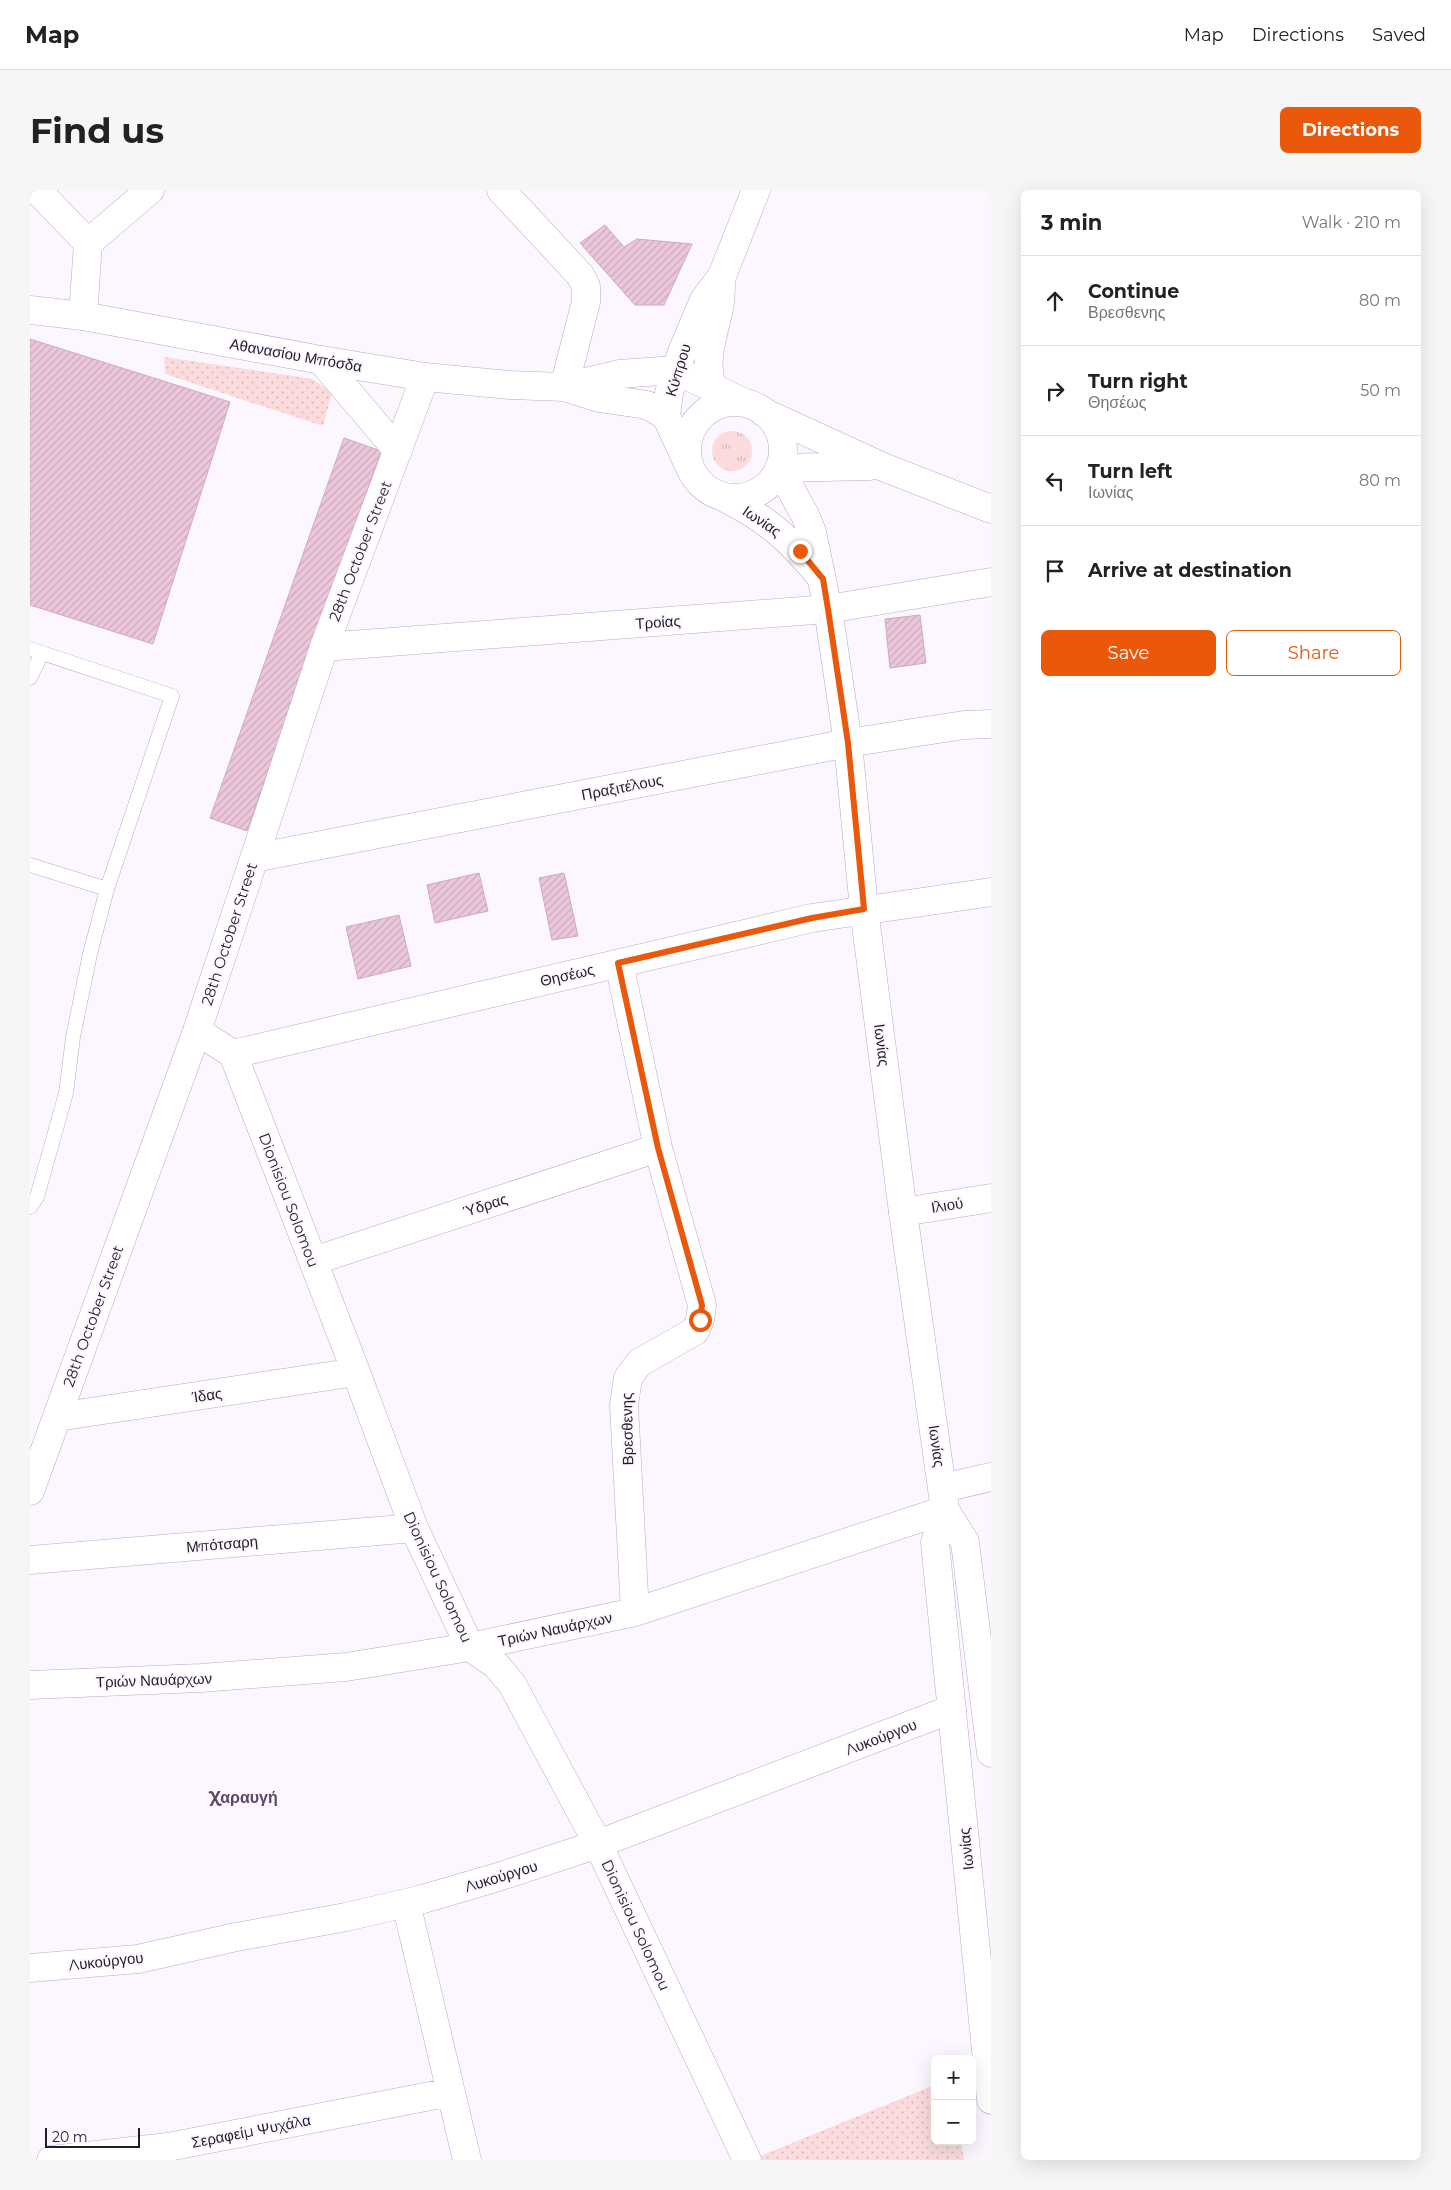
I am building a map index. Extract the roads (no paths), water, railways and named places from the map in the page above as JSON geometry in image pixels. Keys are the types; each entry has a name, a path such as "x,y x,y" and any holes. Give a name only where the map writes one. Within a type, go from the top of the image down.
{"street":[{"path":"37,190 88,243"},
{"path":"83,316 88,243 150,190"},
{"path":"501,190 580,275 586,286 586,302 564,387"},
{"name":"Κύπρου","path":"690,468 666,416 669,393 675,370 704,300 722,276 756,190"},
{"name":"Κύπρου","path":"712,386 708,362 720,306 722,276"},
{"name":"Αθανασίου Μπόσδα","path":"30,310 83,316 321,360 425,377 510,385 564,387 599,398 647,405 666,416"},
{"path":"321,360 398,451"},
{"name":"Αθανασίου Μπόσδα","path":"564,387 619,374 675,370 712,386"},
{"name":"28th October Street","path":"30,1491 197,1031 324,646 425,377"},
{"path":"712,386 754,408 883,467 991,509"},
{"path":"736,402 754,408 774,422 782,440 779,468 768,484 753,494 734,498 716,494 700,483 690,468 687,452 689,434 698,420 711,408 736,402"},
{"path":"779,468 832,465 883,467"},
{"name":"Ιωνίας","path":"779,468 805,515 812,532 828,609 848,743 864,909 903,1212 944,1499 965,1542 991,1752"},
{"name":"Ιωνίας","path":"716,494 749,510 773,526 800,551 823,579"},
{"name":"Τροίας","path":"324,646 828,609 991,582"},
{"name":"Πραξιτέλους","path":"254,858 848,743 964,725 991,724"},
{"name":"Θησέως","path":"233,1054 812,918 991,892"},
{"name":"Βρεσθενης","path":"618,963 658,1148 702,1305 700,1320 695,1331 639,1363 628,1378 624,1405 635,1612"},
{"path":"197,1031 233,1054"},
{"name":"Dionisiou Solomou","path":"233,1054 414,1528 470,1647 496,1665 512,1684 598,1844 747,2160"},
{"name":"Ύδρας","path":"313,1261 658,1148"},
{"name":"Ιλιού","path":"903,1212 991,1198"},
{"name":"Ίδας","path":"57,1417 356,1372"},
{"name":"Τριών Ναυάρχων","path":"30,1684 202,1678 346,1667 470,1647 635,1612 944,1499 991,1478"},
{"name":"Ιωνίας","path":"944,1499 935,1543 952,1709 984,1962 991,2100"},
{"name":"Μπότσαρη","path":"30,1560 414,1528"},
{"name":"Λυκούργου","path":"30,1968 138,1959 406,1903 498,1877 598,1844 952,1709"},
{"path":"406,1903 467,2160"},
{"name":"Σεραφείμ Ψυχάλα","path":"51,2160 168,2147 450,2092"}],"lane":[{"path":"30,678 36,651 172,696 107,889 90,954 73,1037 66,1093 37,1197 30,1207"},
{"path":"30,865 107,889"}],"district":[{"name":"Χαραυγή","path":"244,1797"}]}
